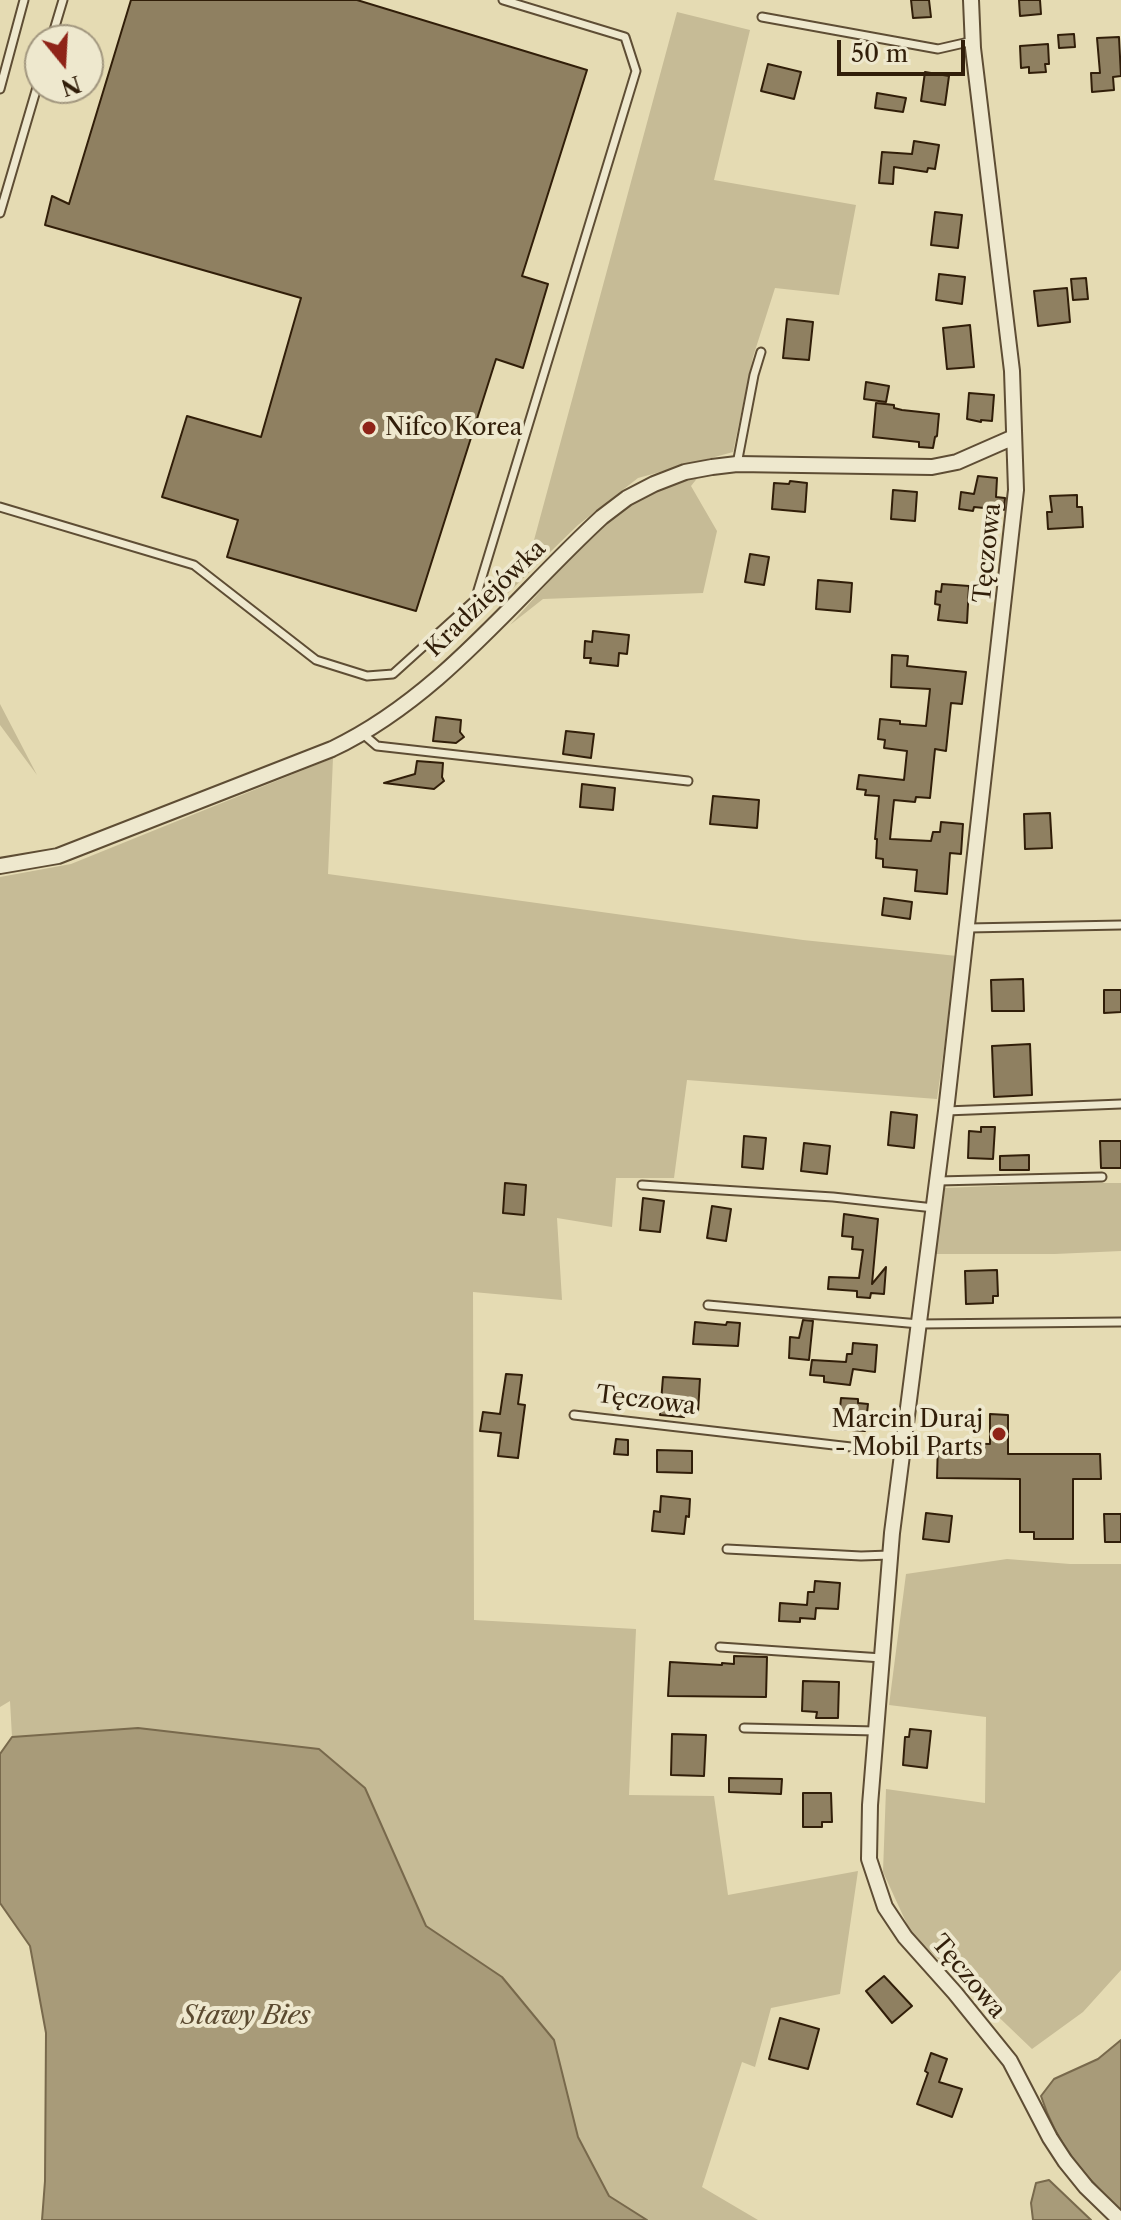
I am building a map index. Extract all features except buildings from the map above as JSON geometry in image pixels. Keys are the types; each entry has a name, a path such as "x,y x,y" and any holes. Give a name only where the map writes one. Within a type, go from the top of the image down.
{"street":[{"name":"Tęczowa","path":"971,0 973,41 1012,371 1016,490 968,928 890,1555 870,1805 869,1859 885,1907 905,1937 1010,2061 1065,2161 1120,2220"},
{"name":"Kradziejówka","path":"0,866 58,856 332,749 363,734 409,702 462,657 578,539 627,498 654,484 685,472 737,464 932,467 957,462 1014,437"}],"lane":[{"path":"0,89 24,0"},
{"path":"56,24 63,0"},
{"path":"0,507 194,565 316,660 367,676 393,674 475,600 636,71 625,37 503,0"},
{"path":"762,17 938,49 973,41"},
{"path":"0,213 32,104"},
{"path":"737,464 761,352"},
{"path":"363,734 377,746 688,781"},
{"path":"968,928 1121,925"},
{"path":"946,1111 1121,1104"},
{"path":"938,1181 1102,1177"},
{"path":"642,1185 833,1197 934,1208"},
{"path":"708,1305 919,1324 1121,1322"},
{"name":"Tęczowa","path":"574,1415 903,1453"},
{"path":"727,1549 890,1555"},
{"path":"720,1647 882,1658"},
{"path":"744,1728 876,1731"}],"shaded area":[{"path":"677,12 750,30 714,180 856,205 839,295 775,288 753,357 733,452 638,478 578,525 506,595 527,566"},
{"path":"699,476 691,486 717,531 703,593 543,599 510,625 588,538 644,495"},
{"path":"0,704 37,775 0,725"},
{"path":"333,758 328,874 803,940 957,956 937,1099 687,1080 674,1178 616,1178 612,1227 557,1218 562,1300 473,1292 474,1620 636,1629 629,1795 714,1796 728,1895 858,1871 840,1994 771,2008 755,2067 742,2062 702,2187 758,2220 647,2220 609,2196 578,2136 554,2040 502,1977 426,1926 365,1788 138,1728 12,1737 10,1701 0,1707 0,877 71,864"},
{"path":"1121,1183 1121,1251 935,1254 945,1188"},
{"path":"1007,1559 1121,1564 1121,1970 1083,2012 1032,2049 911,1933 883,1872 886,1789 985,1803 986,1717 889,1705 906,1574"}],"water":[{"name":"Stawy Bies","path":"138,1728 319,1749 365,1788 426,1926 502,1977 554,2040 578,2137 609,2196 647,2220 42,2220 46,2033 30,1946 0,1903 0,1754 12,1737"},
{"path":"1121,2040 1121,2211 1073,2159 1055,2130 1041,2096 1054,2079 1098,2059"},
{"path":"1049,2180 1091,2220 1033,2220 1031,2203 1036,2183"}],"place":[{"name":"Nifco Korea","path":"369,428"},
{"name":"Marcin Duraj - Mobil Parts","path":"999,1434"}]}
